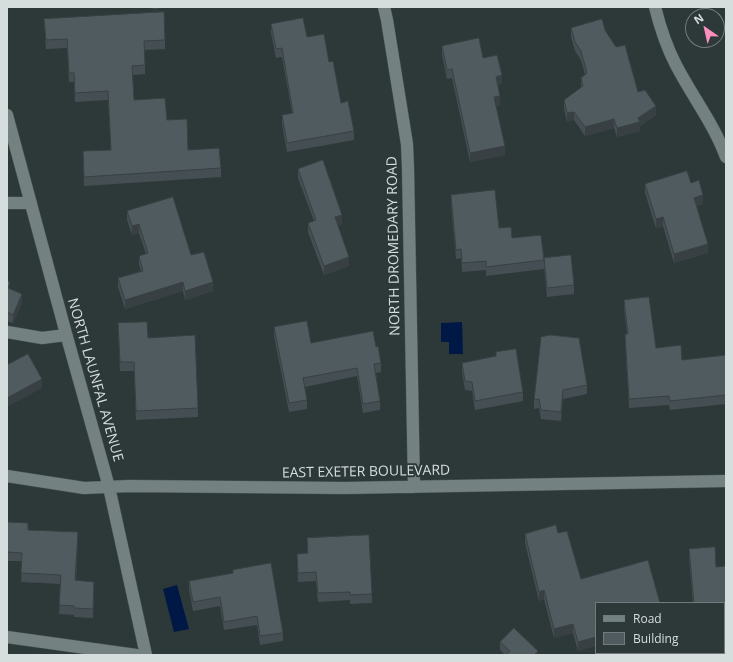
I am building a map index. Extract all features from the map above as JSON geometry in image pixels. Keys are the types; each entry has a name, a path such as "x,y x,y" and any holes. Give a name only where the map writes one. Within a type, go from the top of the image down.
{"street":[{"name":"NORTH DROMEDARY ROAD","path":"384,7 406,144 408,168 414,487"},
{"path":"654,7 662,35 676,65 720,141 726,157"},
{"name":"NORTH LAUNFAL AVENUE","path":"7,115 66,336 109,487 146,655"},
{"path":"7,203 31,203"},
{"path":"7,332 42,338 66,336"},
{"name":"EAST EXETER BOULEVARD","path":"7,476 84,488 129,486 345,488 726,481"},
{"path":"7,637 136,655"}],"water":[{"path":"462,322 463,354 449,354 449,342 441,342 441,323"},
{"path":"177,585 189,629 174,632 163,589"}],"building":[{"path":"164,12 165,40 144,41 145,65 132,66 134,100 165,98 167,120 187,119 188,150 219,148 221,168 84,177 83,151 111,150 108,91 75,93 74,73 69,73 67,39 46,40 44,19"},
{"path":"303,18 307,37 324,34 329,62 333,61 341,103 348,101 354,131 287,143 282,115 293,113 282,48 276,49 271,24"},
{"path":"602,19 605,30 616,47 625,45 638,92 645,90 656,106 638,118 640,122 617,128 614,119 585,127 574,112 567,113 564,100 583,86 581,78 587,73 581,51 575,42 571,28"},
{"path":"479,38 483,58 497,55 502,75 496,77 500,96 494,97 505,146 470,153 452,69 447,70 442,46"},
{"path":"323,160 342,215 335,217 349,257 324,266 308,223 316,220 298,169"},
{"path":"687,171 691,183 699,180 703,195 694,198 708,244 674,254 663,217 656,219 645,184"},
{"path":"495,190 499,228 511,227 512,238 541,235 544,260 486,267 486,261 462,263 461,249 456,250 451,195"},
{"path":"173,197 191,255 204,252 213,282 185,291 183,282 125,300 118,278 143,271 139,256 148,253 139,224 132,226 127,211"},
{"path":"571,255 574,285 547,288 544,258"},
{"path":"7,280 10,282 8,288 22,294 13,315 7,312"},
{"path":"649,297 656,348 681,345 682,360 726,355 726,395 670,401 669,396 629,399 625,334 628,334 624,300"},
{"path":"307,321 311,343 373,331 376,347 378,346 381,363 374,364 380,401 363,404 357,368 303,378 307,400 289,403 274,327"},
{"path":"147,322 148,338 195,335 198,408 136,411 134,362 120,362 118,323"},
{"path":"551,335 579,338 587,385 563,390 561,412 541,410 539,399 534,400 541,337"},
{"path":"516,349 523,392 475,401 472,382 465,381 462,363 496,356 496,352"},
{"path":"28,354 42,379 7,398 7,365"},
{"path":"7,522 28,523 28,530 78,532 75,580 94,582 93,609 74,608 74,606 59,605 61,575 21,573 22,553 7,552"},
{"path":"556,525 558,533 567,531 581,579 648,560 660,602 595,602 595,637 578,642 573,624 554,629 544,590 539,592 525,534"},
{"path":"369,535 372,594 350,595 350,592 318,593 316,572 298,573 297,554 308,553 307,538"},
{"path":"715,547 716,567 726,566 726,612 725,602 694,602 689,549"},
{"path":"271,563 283,633 260,636 257,616 224,622 220,597 193,602 189,581 233,573 233,570"},
{"path":"514,628 538,651 534,655 506,655 510,651 500,642"},
{"path":"648,654 669,654 669,655"}]}
